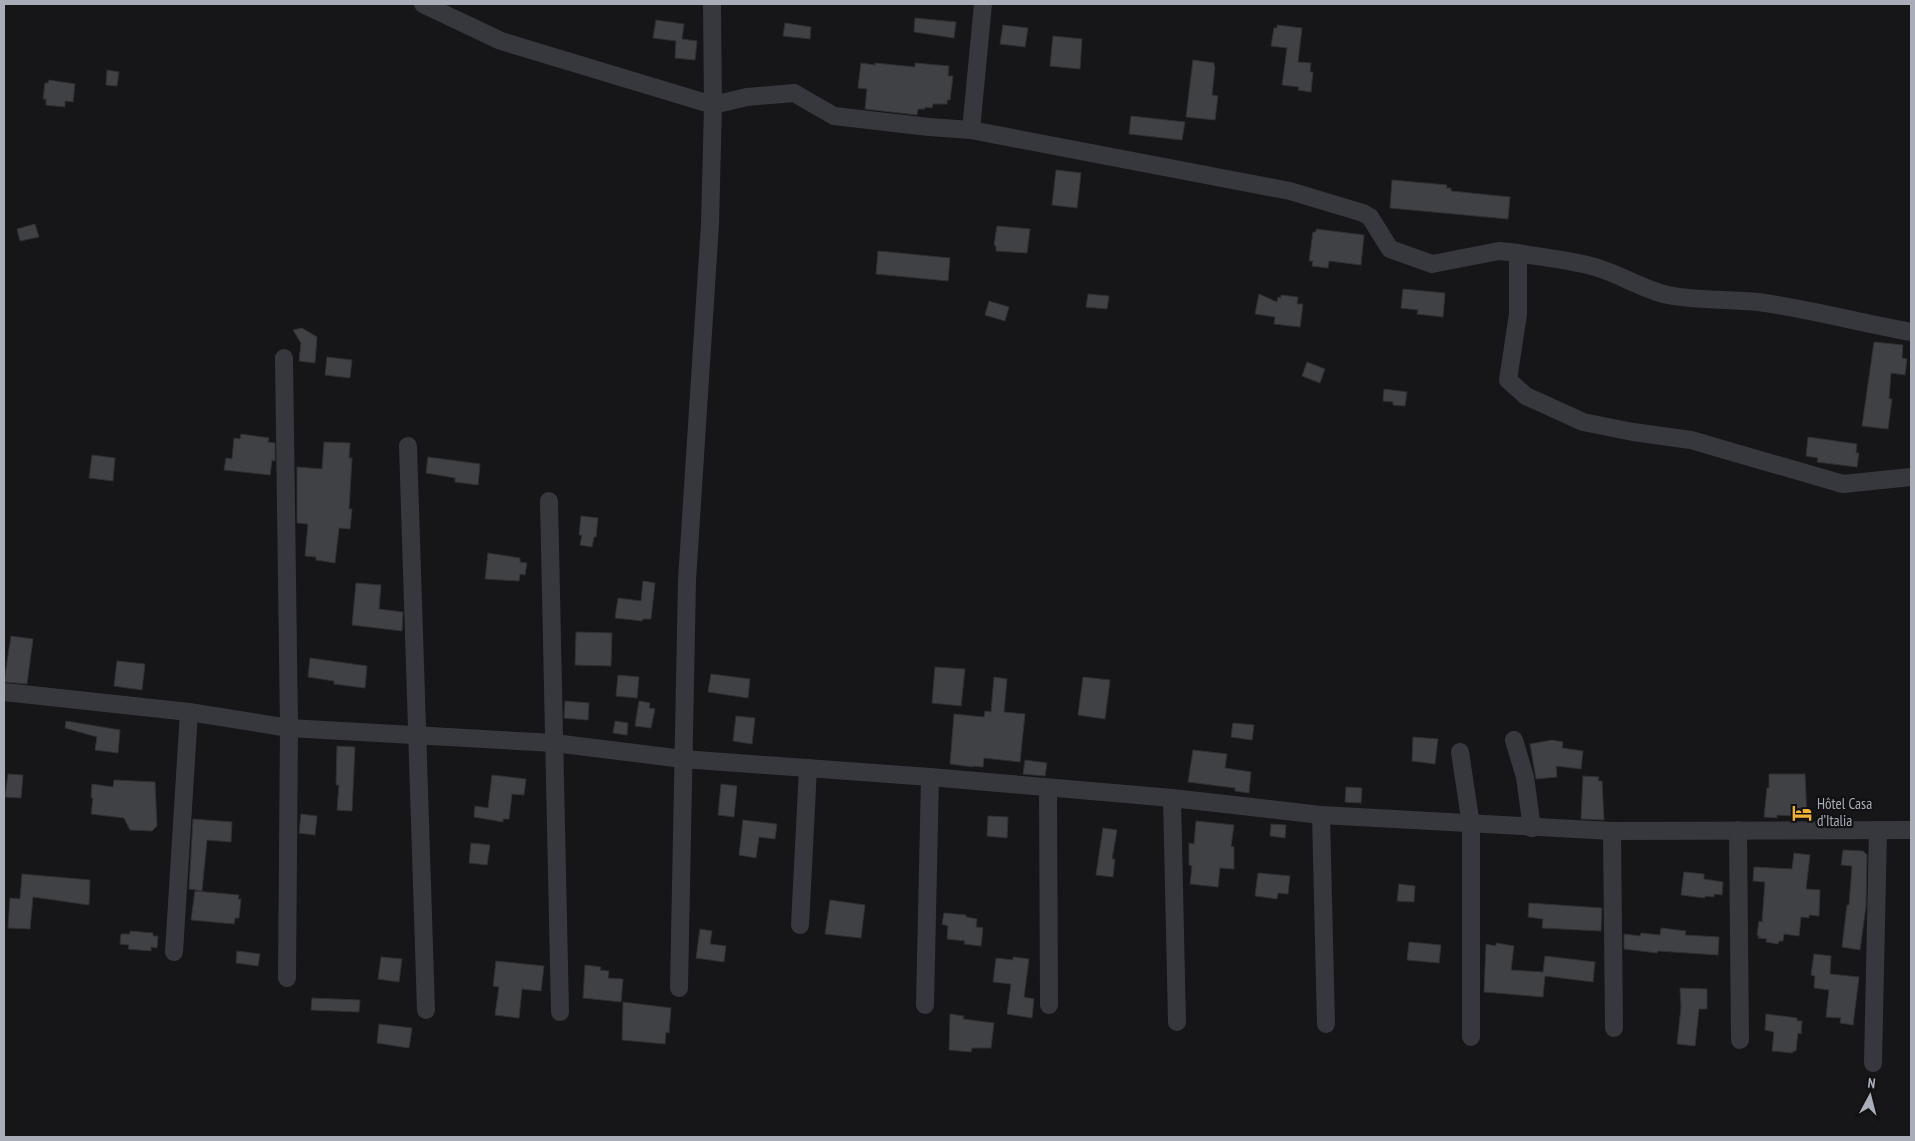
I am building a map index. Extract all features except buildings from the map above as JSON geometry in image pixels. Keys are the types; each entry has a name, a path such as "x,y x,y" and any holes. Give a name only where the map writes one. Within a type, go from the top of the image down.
{"street":[{"path":"423,4 501,41 713,105 747,97 794,93 834,116 971,130 1114,156 1299,194 1363,213 1370,217 1390,249 1432,264 1499,251 1518,253 1599,268 1650,290 1669,295 1710,300 1756,302 1812,310 1911,332"},
{"path":"678,988 688,580 709,234 713,105 712,4"},
{"path":"971,130 983,4"},
{"path":"1518,253 1518,314 1508,380 1526,396 1584,422 1633,432 1691,440 1844,484 1911,477"},
{"path":"284,358 289,728 287,978"},
{"path":"408,446 419,735 426,1010"},
{"path":"549,501 560,1012"},
{"path":"4,692 189,712 289,728 554,743 683,759 930,777 1172,798 1321,815 1471,825 1612,831 1911,830"},
{"path":"174,952 189,712"},
{"path":"1514,740 1525,778 1532,828"},
{"path":"1460,752 1471,825 1471,1038"},
{"path":"800,925 808,768"},
{"path":"925,1005 930,777"},
{"path":"1048,788 1049,1005"},
{"path":"1172,798 1177,1022"},
{"path":"1321,815 1326,1024"},
{"path":"1738,830 1740,1040"},
{"path":"1873,1063 1878,830"},
{"path":"1612,831 1614,1028"}],"place":[{"name":"Hôtel Casa d’Italia","path":"1802,813"}]}
